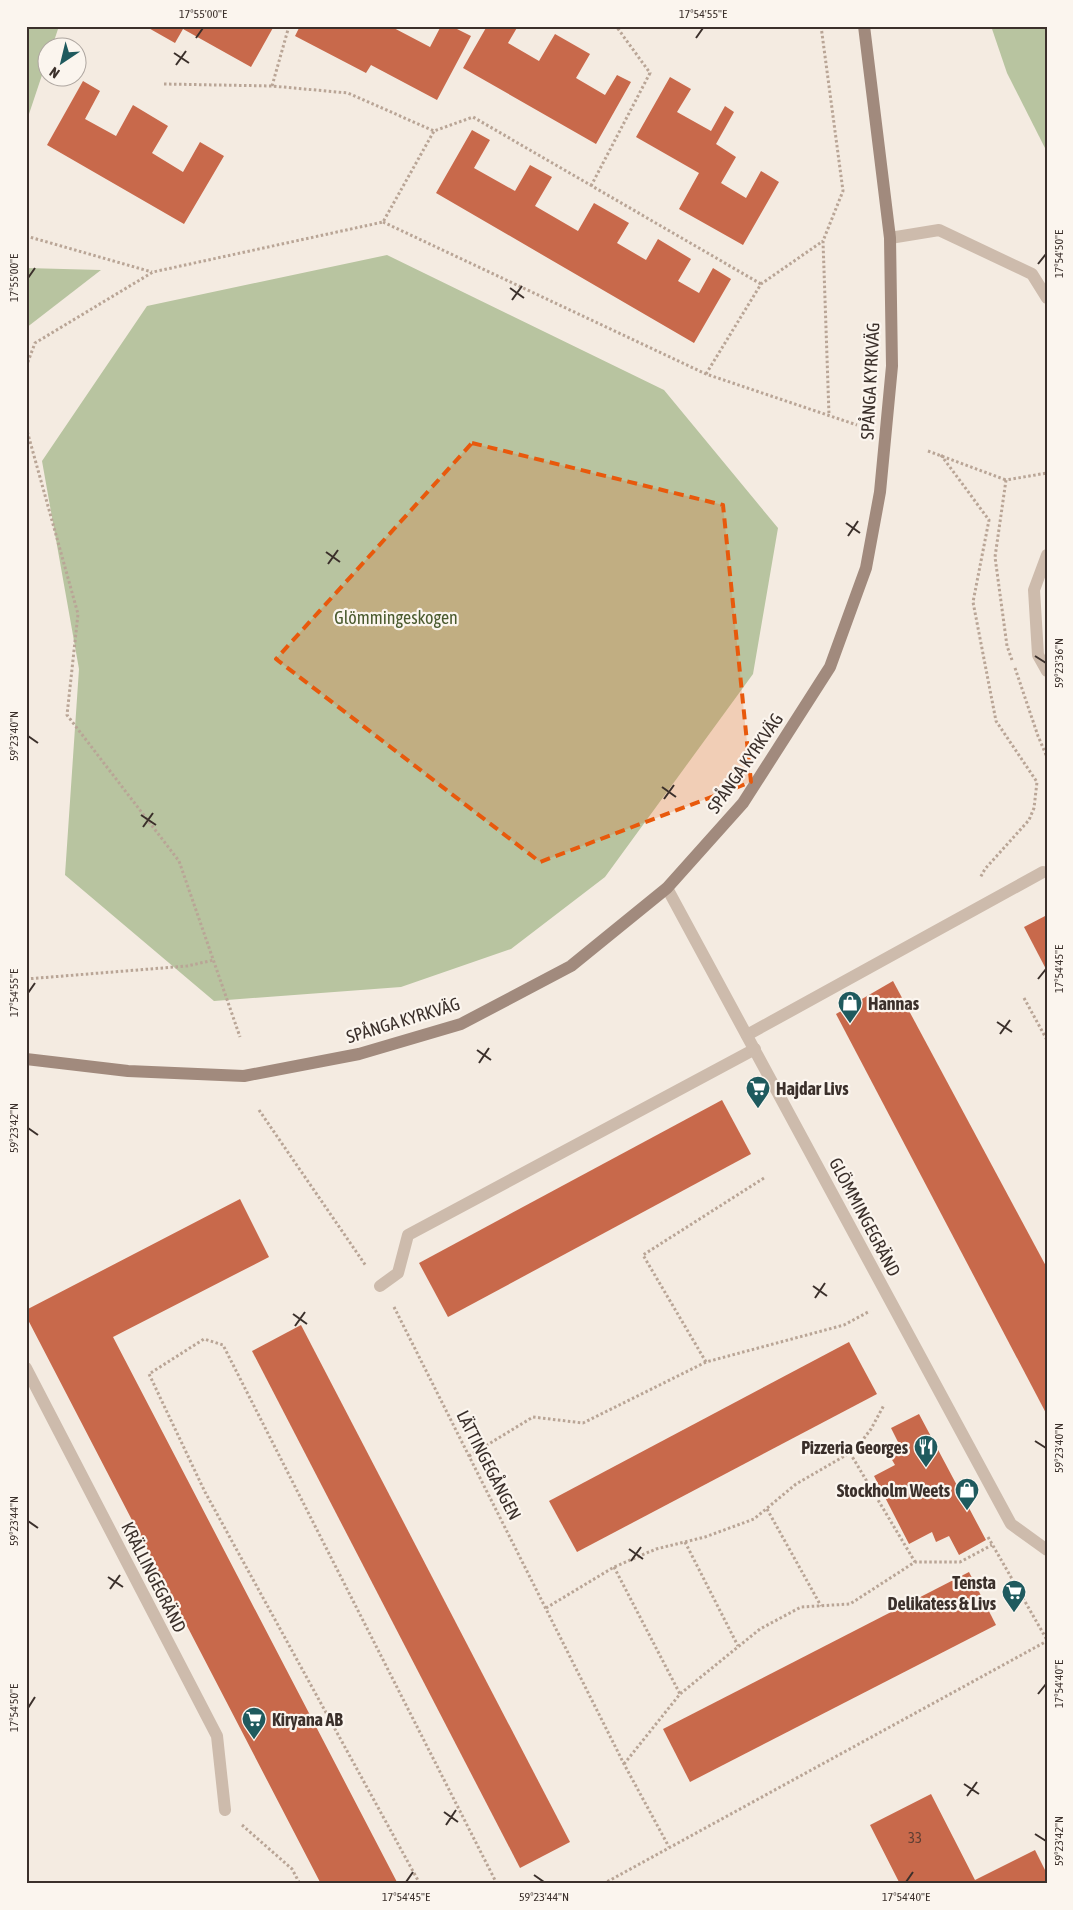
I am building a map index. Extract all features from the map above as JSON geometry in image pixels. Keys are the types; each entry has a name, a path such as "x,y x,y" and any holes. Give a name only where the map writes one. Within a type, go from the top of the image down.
{"street":[{"name":"SPÅNGA KYRKVÄG","path":"26,1059 128,1071 244,1076 359,1054 461,1024 571,966 668,888 742,803 830,667 866,568 880,492 892,366 890,238 864,26"},
{"path":"890,238 939,230 1032,274 1047,298"},
{"path":"1047,555 1034,590 1038,655 1047,671"},
{"path":"747,1035 1043,872"},
{"name":"GLÖMMINGEGRÄND","path":"668,888 1011,1524 1047,1550"},
{"path":"380,1286 398,1273 408,1235 754,1049"},
{"name":"KRÄLLINGEGRÄND","path":"26,1368 217,1736 225,1810"}],"path":[{"path":"272,86 289,26"},
{"path":"591,186 650,73 616,26"},
{"path":"821,26 843,191 824,241 829,415"},
{"path":"164,84 272,86 348,93 434,131"},
{"path":"383,222 434,131 472,117 761,284"},
{"path":"26,367 35,343 153,272 383,222 706,374 857,425"},
{"path":"26,236 153,272"},
{"path":"706,374 761,284 824,241"},
{"path":"26,427 78,614 67,715 179,861 240,1037"},
{"path":"928,451 1006,480"},
{"path":"941,455 989,520 973,602 996,721 1036,782 1034,808 1029,820 1001,851"},
{"path":"26,979 187,966 214,960"},
{"path":"1024,998 1047,1040"},
{"name":"LÄTTINGEGÅNGEN","path":"259,1110 392,1303 624,1764 669,1847"},
{"path":"706,1362 643,1255 764,1178"},
{"path":"469,1456 534,1417 583,1422 706,1362 844,1325 871,1310"},
{"path":"420,1884 206,1492 149,1374 204,1339 223,1345 497,1884"},
{"path":"546,1608 614,1567 656,1549 705,1537 754,1519 796,1484 855,1450 871,1429 884,1405"},
{"path":"850,1453 915,1562"},
{"path":"767,1509 821,1606"},
{"path":"685,1542 738,1646"},
{"path":"624,1764 680,1694 760,1629 801,1608 850,1604 915,1562 960,1562 992,1545"},
{"path":"614,1567 680,1694"},
{"path":"606,1883 1047,1641"},
{"path":"225,1810 292,1869 300,1884"}],"highlighted area":[{"path":"472,443 723,505 751,782 540,862 276,659"}],"green space":[{"path":"26,26 59,26 55,38 38,38 38,87 26,123"},
{"path":"991,26 1047,26 1047,152 1007,73"},
{"name":"Glömmingeskogen","path":"387,255 664,390 778,528 753,674 605,877 511,949 401,987 214,1001 65,875 79,669 42,461 147,306"},
{"path":"26,268 101,270 26,328"}],"building":[{"path":"145,26 274,26 251,67 183,29 175,43"},
{"path":"300,26 390,26 430,47 441,26 451,26 471,36 437,100 371,65 366,73 295,36"},
{"path":"487,26 518,26 508,43 539,61 555,34 590,54 576,78 605,95 617,75 631,82 596,144 463,68"},
{"path":"670,77 691,89 677,112 711,131 725,106 734,112 716,144 736,157 721,183 746,198 761,171 779,182 743,245 679,209 699,173 636,137"},
{"path":"88,84 100,91 85,119 116,136 133,105 168,126 152,153 183,172 200,142 224,156 184,224 47,145 79,88 88,88"},
{"path":"472,130 490,140 474,168 515,191 530,165 552,177 535,206 578,231 594,203 629,223 617,243 646,260 658,239 691,259 678,281 699,293 713,268 731,279 694,343 436,193"},
{"path":"1047,915 1047,971 1024,927"},
{"path":"893,981 1047,1268 1047,1415 836,1014"},
{"path":"722,1100 751,1154 448,1317 419,1263"},
{"path":"240,1199 269,1257 113,1337 398,1884 321,1884 26,1316 26,1310"},
{"path":"301,1325 570,1842 520,1868 252,1351"},
{"path":"849,1342 877,1394 577,1552 549,1501"},
{"path":"919,1414 986,1540 959,1555 949,1536 936,1542 932,1532 909,1544 874,1476 895,1465 888,1453 900,1446 891,1428"},
{"path":"969,1572 996,1625 690,1782 663,1729"},
{"path":"931,1794 975,1880 1035,1850 1047,1874 1047,1884 900,1884 870,1825"}],"place":[{"name":"Hannas","path":"850,1024"},
{"name":"Hajdar Livs","path":"758,1109"},
{"name":"Pizzeria Georges","path":"926,1468"},
{"name":"Stockholm Weets","path":"967,1511"},
{"name":"Tensta Delikatess & Livs","path":"1014,1613"},
{"name":"Kiryana AB","path":"254,1740"}]}
